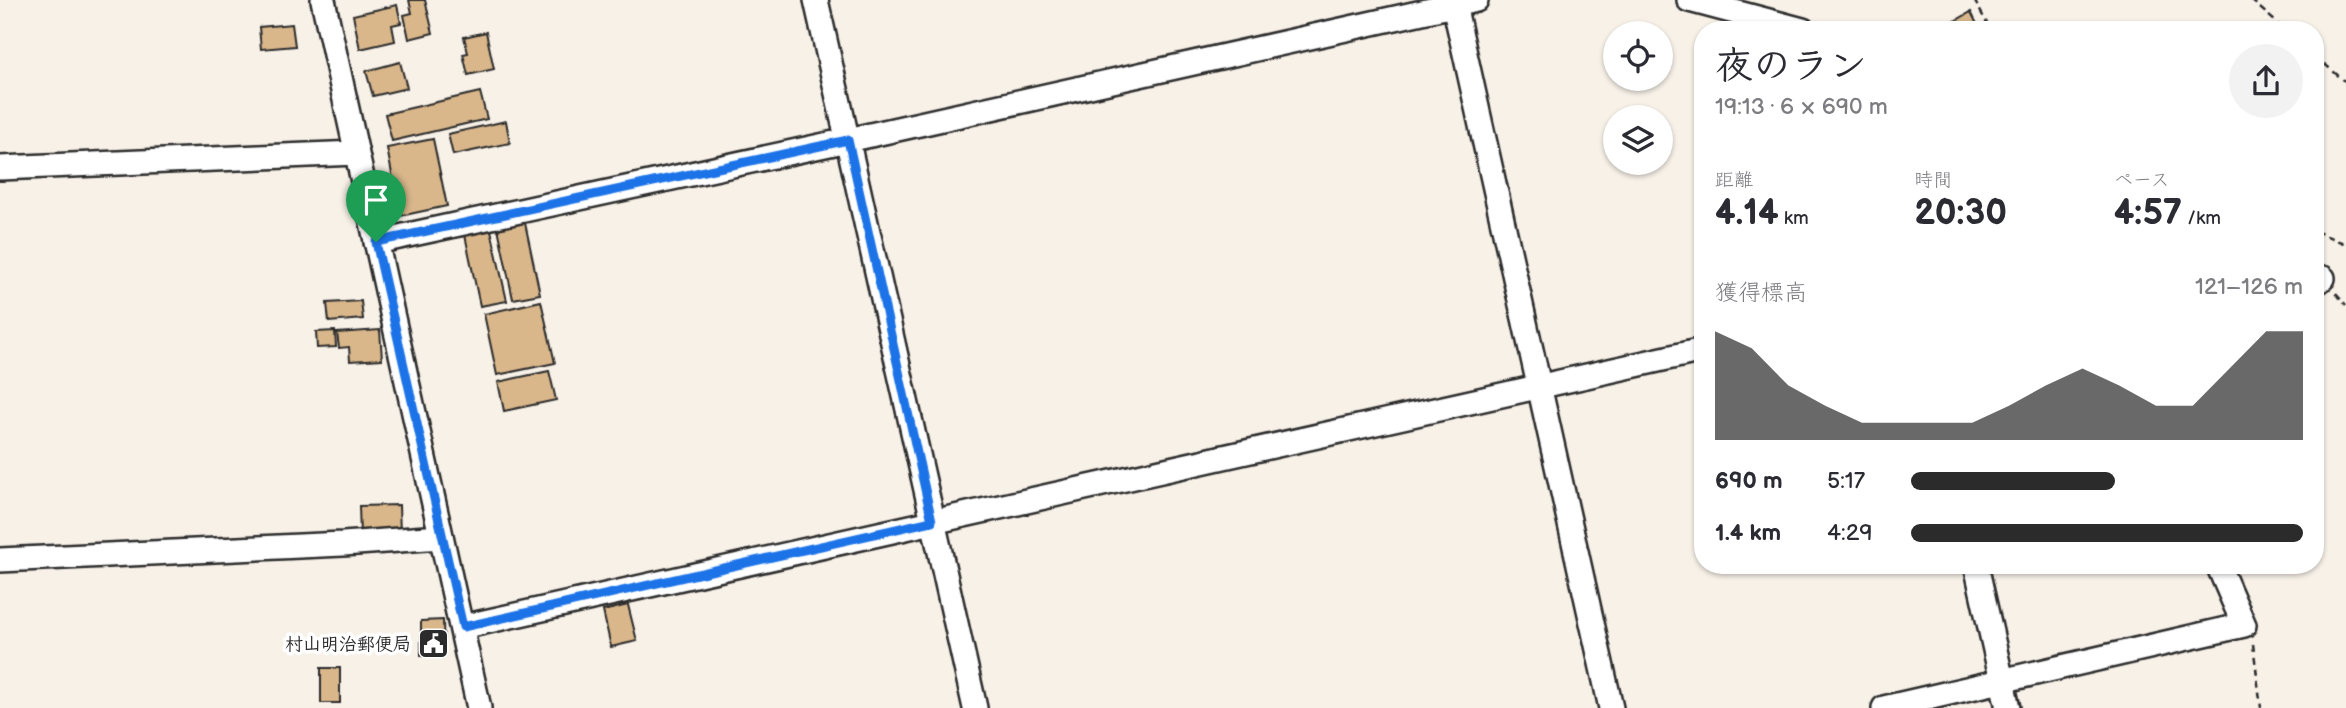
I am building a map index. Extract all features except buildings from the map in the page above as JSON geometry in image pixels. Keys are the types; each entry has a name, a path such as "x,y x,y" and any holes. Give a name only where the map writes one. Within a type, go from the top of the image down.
{"street":[{"path":"323,0 480,708"},
{"path":"816,0 975,708"},
{"path":"1689,0 1769,21"},
{"path":"376,242 848,140 1461,2 1540,386 1611,708"},
{"path":"0,168 356,153"},
{"path":"463,627 1694,352"},
{"path":"0,559 343,544 441,537"},
{"path":"1978,574 2008,708"},
{"path":"1884,708 2244,625 2222,574"}],"path":[{"path":"1974,0 1985,21"},
{"path":"2251,0 2275,21"},
{"path":"2324,64 2346,82"},
{"path":"2324,235 2346,244"},
{"path":"2244,625 2253,643 2261,708"}],"place":[{"name":"村山明治郵便局","path":"434,644"}],"route":[{"path":"848,140 932,521 463,627 376,242 848,140"}]}
